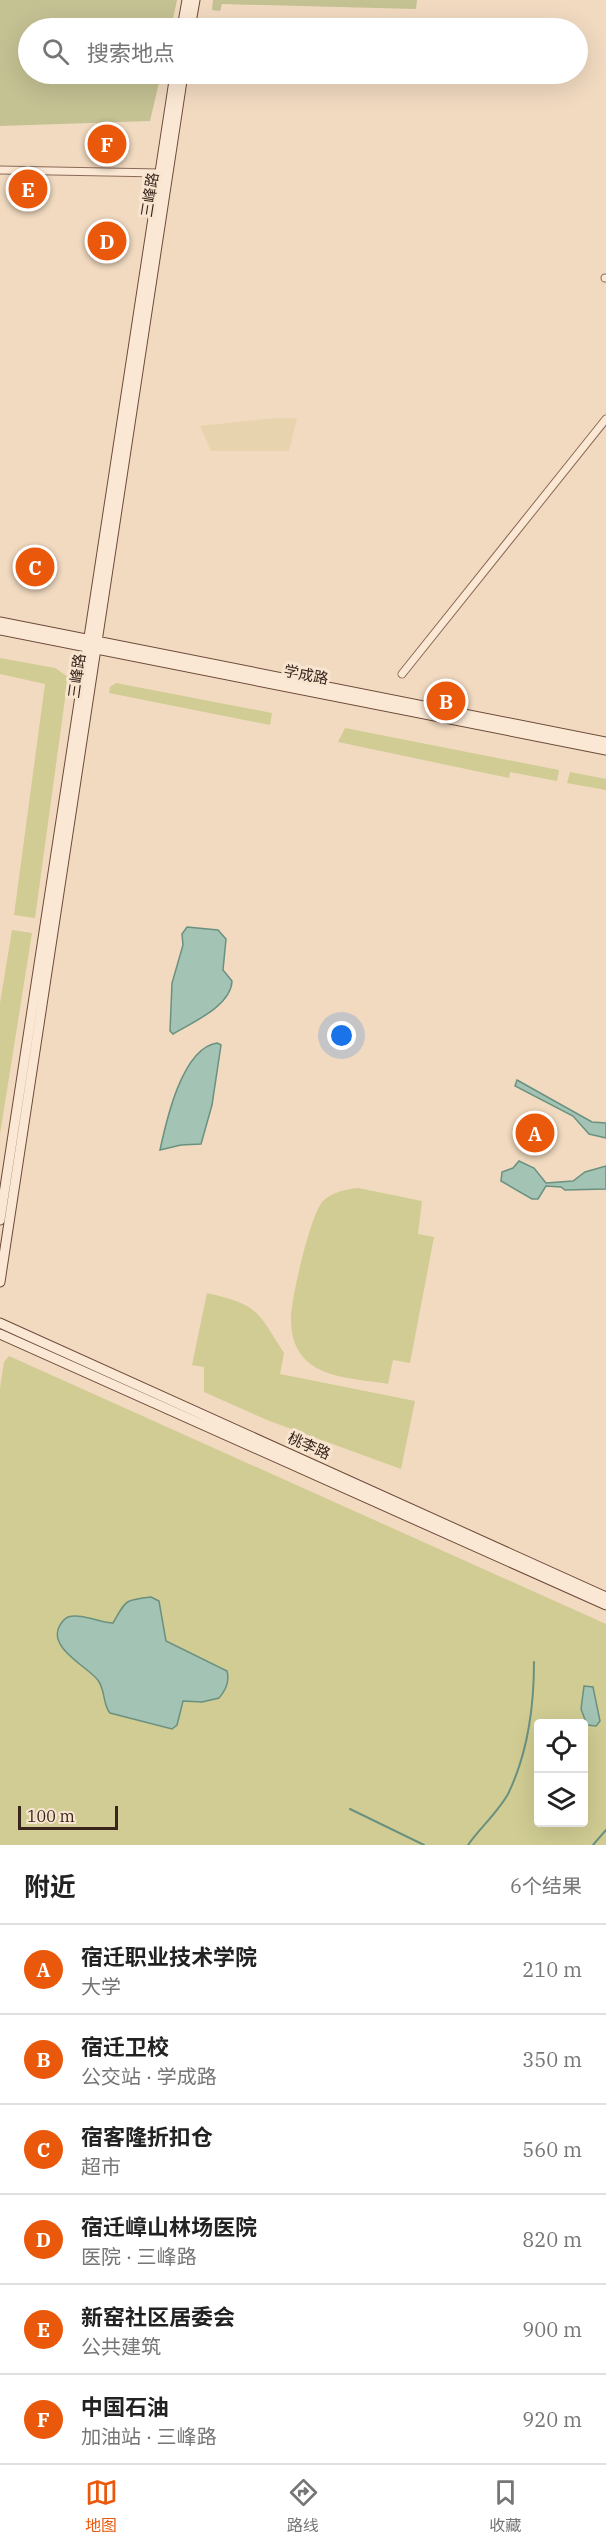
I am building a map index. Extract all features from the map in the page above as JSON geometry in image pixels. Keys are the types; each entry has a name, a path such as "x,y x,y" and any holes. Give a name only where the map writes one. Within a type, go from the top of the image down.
{"main road":[{"path":"184,18 187,0"},
{"path":"192,18 195,0"},
{"name":"三峰路","path":"0,1282 173,84"},
{"name":"三峰路","path":"0,1220 181,84"},
{"name":"学成路","path":"0,622 92,644 606,750"},
{"name":"学成路","path":"0,630 92,644 606,742"},
{"name":"桃李路","path":"0,1323 606,1597"},
{"name":"桃李路","path":"0,1334 606,1605"}],"street":[{"path":"0,170 160,173"},
{"path":"402,674 606,419"}],"shaded area":[{"path":"0,0 177,0 173,18 18,18 18,84 159,84 150,121 0,126"},
{"path":"213,0 417,0 416,9 222,4 220,11 212,10"},
{"path":"297,418 289,451 211,451 200,426"},
{"path":"0,658 55,668 68,677 35,918 14,915 45,684 0,674"},
{"path":"116,683 272,713 270,725 109,693 110,687"},
{"path":"345,728 559,770 557,781 510,772 509,778 338,742"},
{"path":"570,772 606,779 606,790 567,783"},
{"path":"187,927 218,930 226,939 223,970 232,981 230,990 218,1006 173,1034 170,1031 172,983 183,945 182,934"},
{"path":"12,930 32,933 0,1134 0,1003"},
{"path":"217,1043 221,1045 212,1105 201,1144 181,1145 160,1150 171,1105 185,1072 194,1058 205,1048"},
{"path":"517,1080 592,1122 606,1123 606,1138 589,1134 573,1116 515,1086"},
{"path":"519,1161 534,1168 546,1183 573,1181 585,1172 606,1166 606,1189 565,1190 561,1187 546,1186 538,1199 532,1199 501,1181 502,1172 513,1168"},
{"path":"358,1188 422,1201 418,1234 434,1237 410,1363 393,1360 388,1384 342,1377 320,1370 303,1357 292,1333 292,1308 298,1275 313,1220 324,1200 331,1195"},
{"path":"207,1293 237,1302 255,1312 284,1353 280,1374 415,1401 401,1469 267,1420 204,1392 204,1367 192,1365"},
{"path":"9,1356 606,1624 606,1845 0,1845 0,1388 4,1362"},
{"path":"151,1597 159,1601 166,1641 227,1671 228,1675 227,1686 219,1698 202,1702 183,1701 177,1725 172,1729 110,1713 100,1683 70,1656 59,1642 57,1635 60,1626 68,1617 79,1616 113,1623 126,1603"},
{"path":"584,1686 593,1687 600,1721 596,1726 588,1725 588,1719 585,1719 581,1709"}],"waterway":[{"path":"468,1845 504,1801 515,1778 528,1730 533,1696 534,1662"},
{"path":"350,1809 424,1845"},
{"path":"593,1845 606,1830"}],"place":[{"name":"中国石油","path":"107,144"},
{"name":"新窑社区居委会","path":"28,189"},
{"name":"宿迁嶂山林场医院","path":"107,241"},
{"name":"宿客隆折扣仓","path":"35,567"},
{"name":"宿迁卫校","path":"446,701"},
{"name":"宿迁职业技术学院","path":"535,1133"}]}
